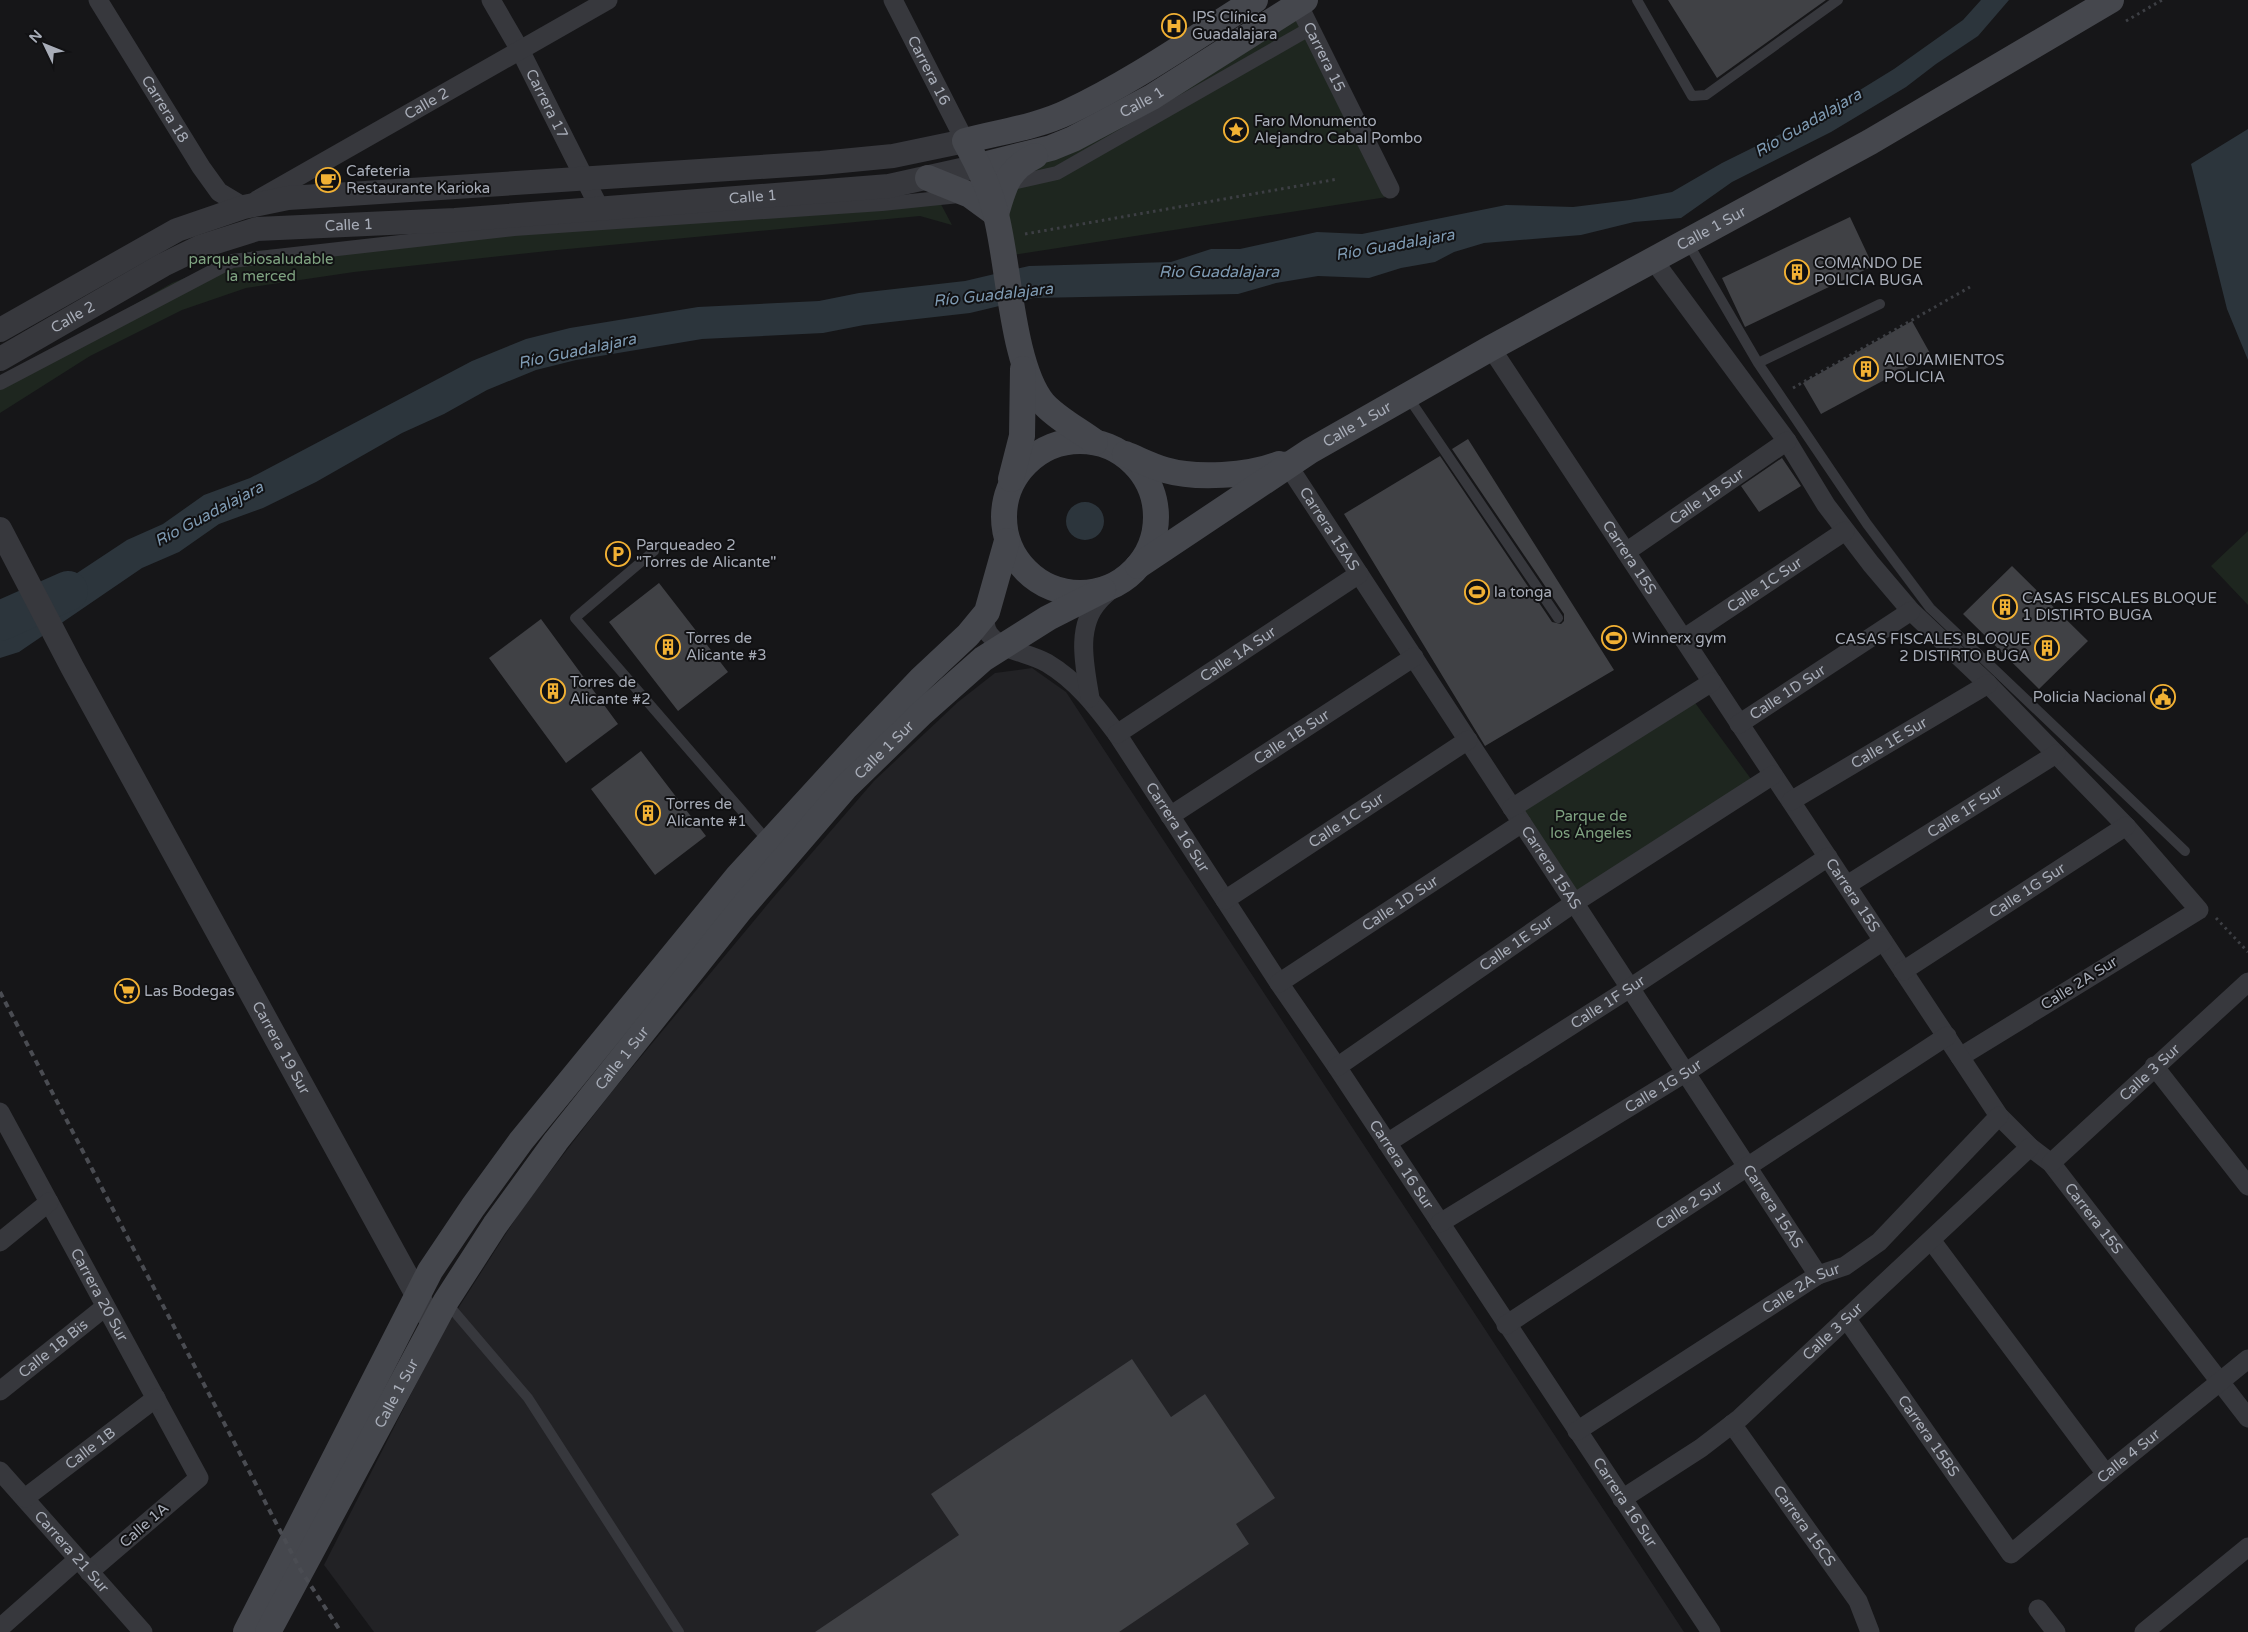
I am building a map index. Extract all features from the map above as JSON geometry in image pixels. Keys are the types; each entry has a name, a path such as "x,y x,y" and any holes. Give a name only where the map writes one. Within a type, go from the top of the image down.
{"main road":[{"name":"Calle 1","path":"965,141 1032,124 1067,112 1119,86 1255,0"},
{"name":"Calle 1 Sur","path":"268,1632 433,1324 495,1225 556,1141 741,909 845,788 922,713 983,659 1002,646 1048,618 1121,579 1287,464 1408,397 1491,348 1654,262 1885,134 2111,0"},
{"name":"Calle 1","path":"980,166 1051,148 1073,139 1152,97 1291,5"},
{"path":"965,141 980,166 996,217 1022,358 1031,384 1044,404 1095,442 1119,452 1137,466 1149,486 1155,507 1155,527 1150,546 1121,579 1083,594 1059,591 1036,580 1018,563 1007,541 1004,512 1022,436 1022,358"},
{"path":"996,217 1005,183 1019,164 1051,148"},
{"path":"928,178 970,195 996,217"},
{"path":"1008,493 1012,482 1030,459 1049,448 1075,441 1095,442"},
{"name":"Calle 1 Sur","path":"1119,452 1166,470 1194,474 1245,473 1287,464"},
{"name":"Calle 1 Sur","path":"246,1632 430,1271 467,1215 521,1141 732,883 921,679 968,635 987,612 1007,541"}],"street":[{"name":"Carrera 18","path":"98,0 201,167 219,192 244,207"},
{"name":"Carrera 17","path":"491,0 520,50 600,209"},
{"name":"Calle 2","path":"0,359 164,265 244,207 608,0"},
{"name":"Carrera 16","path":"893,0 965,141"},
{"name":"Carrera 15","path":"1291,5 1311,28 1390,189"},
{"path":"1017,182 1057,173 1311,28"},
{"name":"Calle 1","path":"244,207 288,198 586,180 821,163 893,156 965,141"},
{"name":"Calle 1","path":"164,265 200,247 257,229 455,220 889,186 980,166"},
{"path":"0,383 232,261 514,230 882,204 970,195"},
{"name":"Calle 2","path":"0,330 177,230 244,207"},
{"path":"1654,262 1787,441 1845,531 1911,611 1988,684 2126,826 2207,913"},
{"name":"Carrera 15S","path":"1491,348 1999,1116 2030,1147 2051,1163 2218,1383 2248,1418"},
{"name":"Calle 1B Sur","path":"1626,552 1787,441"},
{"name":"Carrera 15AS","path":"1287,464 1818,1275"},
{"name":"Carrera 19 Sur","path":"0,529 72,666 433,1324"},
{"name":"Calle 1C Sur","path":"1683,639 1845,531"},
{"name":"Calle 1A Sur","path":"1117,734 1359,574"},
{"name":"Carrera 16 Sur","path":"1090,698 1083,640 1090,617 1098,602 1121,579"},
{"name":"Calle 1D Sur","path":"1739,724 1911,611"},
{"path":"987,612 984,624 989,634 1002,646"},
{"name":"Carrera 16 Sur","path":"1002,646 1030,654 1074,682 1090,698 1117,734 1279,982 1711,1632"},
{"name":"Calle 1B Sur","path":"1170,816 1414,657"},
{"path":"1517,816 1712,682"},
{"name":"Calle 1E Sur","path":"1791,801 1988,684"},
{"name":"Calle 1C Sur","path":"1225,900 1468,740"},
{"name":"Calle 1F Sur","path":"1846,885 2056,754"},
{"name":"Calle 1E Sur","path":"1337,1067 1574,904 1773,775"},
{"name":"Calle 1D Sur","path":"1279,982 1517,816"},
{"name":"Calle 1G Sur","path":"1903,971 2126,826"},
{"name":"Calle 1F Sur","path":"1387,1143 1630,988 1828,857"},
{"name":"Calle 2A Sur","path":"1960,1057 2207,913"},
{"name":"Calle 1G Sur","path":"1440,1223 1685,1073 1883,941"},
{"name":"Calle 3 Sur","path":"2051,1163 2154,1066 2248,982"},
{"name":"Calle 2 Sur","path":"1506,1325 1946,1036"},
{"path":"2154,1066 2248,1186"},
{"name":"Carrera 20 Sur","path":"1,1114 198,1478"},
{"name":"Calle 2A Sur","path":"1577,1431 1818,1275 1845,1266 1879,1242 1999,1116"},
{"name":"Calle 3 Sur","path":"1622,1499 1701,1448 1732,1424 2030,1147"},
{"path":"0,1242 49,1202"},
{"path":"1931,1240 2106,1474"},
{"name":"Calle 1B Bis","path":"0,1390 105,1307"},
{"name":"Carrera 15BS","path":"1846,1318 2011,1554"},
{"name":"Calle 4 Sur","path":"2011,1554 2248,1359"},
{"name":"Calle 1B","path":"25,1498 156,1398"},
{"name":"Carrera 15CS","path":"1732,1424 1858,1601 1870,1632"},
{"name":"Carrera 21 Sur","path":"0,1471 143,1632"},
{"name":"Calle 1A","path":"0,1628 198,1478"},
{"path":"2144,1632 2248,1547"},
{"path":"2038,1609 2056,1632"}],"lane":[{"path":"1637,0 1692,96 1706,95 1838,0"},
{"path":"1688,243 1758,363 1867,524 1930,608 2185,851"},
{"path":"1758,363 1880,304"},
{"path":"1408,397 1558,618"},
{"path":"654,551 575,618 769,842"},
{"path":"446,1301 528,1398 679,1632"}],"path":[{"path":"1025,234 1338,179"},
{"path":"1780,396 1970,287"},
{"path":"2207,913 2248,952"}],"shaded area":[{"path":"1032,668 1066,692 1684,1632 374,1632 324,1565 441,1335 523,1207 610,1094 772,899 874,781 958,702 995,673"}],"green space":[{"path":"1294,6 1387,197 1013,255 1003,210 1027,168"},
{"name":"parque biosaludable la merced","path":"936,195 952,225 920,216 557,250 354,272 246,288 182,310 90,356 0,413 0,382 172,283 253,251"},
{"path":"2248,531 2248,605 2211,566"},
{"name":"Parque de los Ángeles","path":"1693,700 1751,779 1574,895 1521,811"}],"water":[{"name":"Rio Guadalajara","path":"1981,0 2009,0 1978,36 1906,87 1831,132 1732,182 1681,218 1634,222 1581,235 1484,243 1454,252 1435,262 1401,268 1369,278 1318,276 1276,283 1238,294 1033,298 970,313 864,325 823,333 702,339 576,360 536,370 487,390 444,414 402,433 316,482 263,508 219,524 179,552 142,568 19,652 0,658 0,624 127,540 163,524 204,495 250,478 472,361 526,339 570,328 698,307 819,301 859,293 965,281 1029,266 1171,262 1211,249 1240,249 1317,232 1362,234 1506,205 1573,207 1630,200 1672,192 1722,163 1821,114 1894,69 1963,20"},
{"path":"2248,129 2248,360 2227,309 2191,164"},
{"path":"1085,502 1099,507 1104,521 1099,535 1085,540 1071,535 1066,521 1071,507"}],"building":[{"path":"1668,0 1826,0 1717,78"},
{"name":"COMANDO DE POLICIA BUGA","path":"1850,217 1873,266 1745,327 1722,278"},
{"name":"ALOJAMIENTOS POLICIA","path":"1912,321 1931,355 1821,414 1803,383"},
{"name":"la tonga","path":"1468,439 1614,670 1485,746 1344,514 1440,456 1552,622 1561,624 1564,621 1564,614 1452,449"},
{"path":"1782,458 1801,486 1759,512 1741,486"},
{"path":"2012,566 2088,641 2039,689 1963,614"},
{"name":"Torres de Alicante #3","path":"659,583 728,672 678,711 609,622"},
{"name":"Torres de Alicante #2","path":"541,619 618,724 566,763 489,658"},
{"name":"Torres de Alicante #1","path":"641,751 706,836 655,875 591,789"},
{"path":"1132,1359 1171,1417 1205,1394 1275,1498 1236,1524 1249,1544 1119,1632 815,1632 959,1535 931,1494"}],"waterway":[{"name":"Río Guadalajara","path":"0,621 68,591"}],"railway":[{"path":"0,992 300,1569 341,1632"}],"place":[{"name":"IPS Clínica Guadalajara","path":"1174,26"},
{"name":"Faro Monumento Alejandro Cabal Pombo","path":"1236,130"},
{"name":"Cafeteria Restaurante Karioka","path":"328,180"},
{"name":"COMANDO DE POLICIA BUGA","path":"1797,272"},
{"name":"ALOJAMIENTOS POLICIA","path":"1866,369"},
{"name":"Parqueadeo 2 \"Torres de Alicante\"","path":"618,554"},
{"name":"la tonga","path":"1477,592"},
{"name":"CASAS FISCALES BLOQUE 1 DISTIRTO BUGA","path":"2005,607"},
{"name":"Winnerx gym","path":"1614,638"},
{"name":"Torres de Alicante #3","path":"668,647"},
{"name":"CASAS FISCALES BLOQUE 2 DISTIRTO BUGA","path":"2047,648"},
{"name":"Torres de Alicante #2","path":"553,691"},
{"name":"Policia Nacional","path":"2163,697"},
{"name":"Torres de Alicante #1","path":"648,813"},
{"name":"Las Bodegas","path":"127,991"}]}
